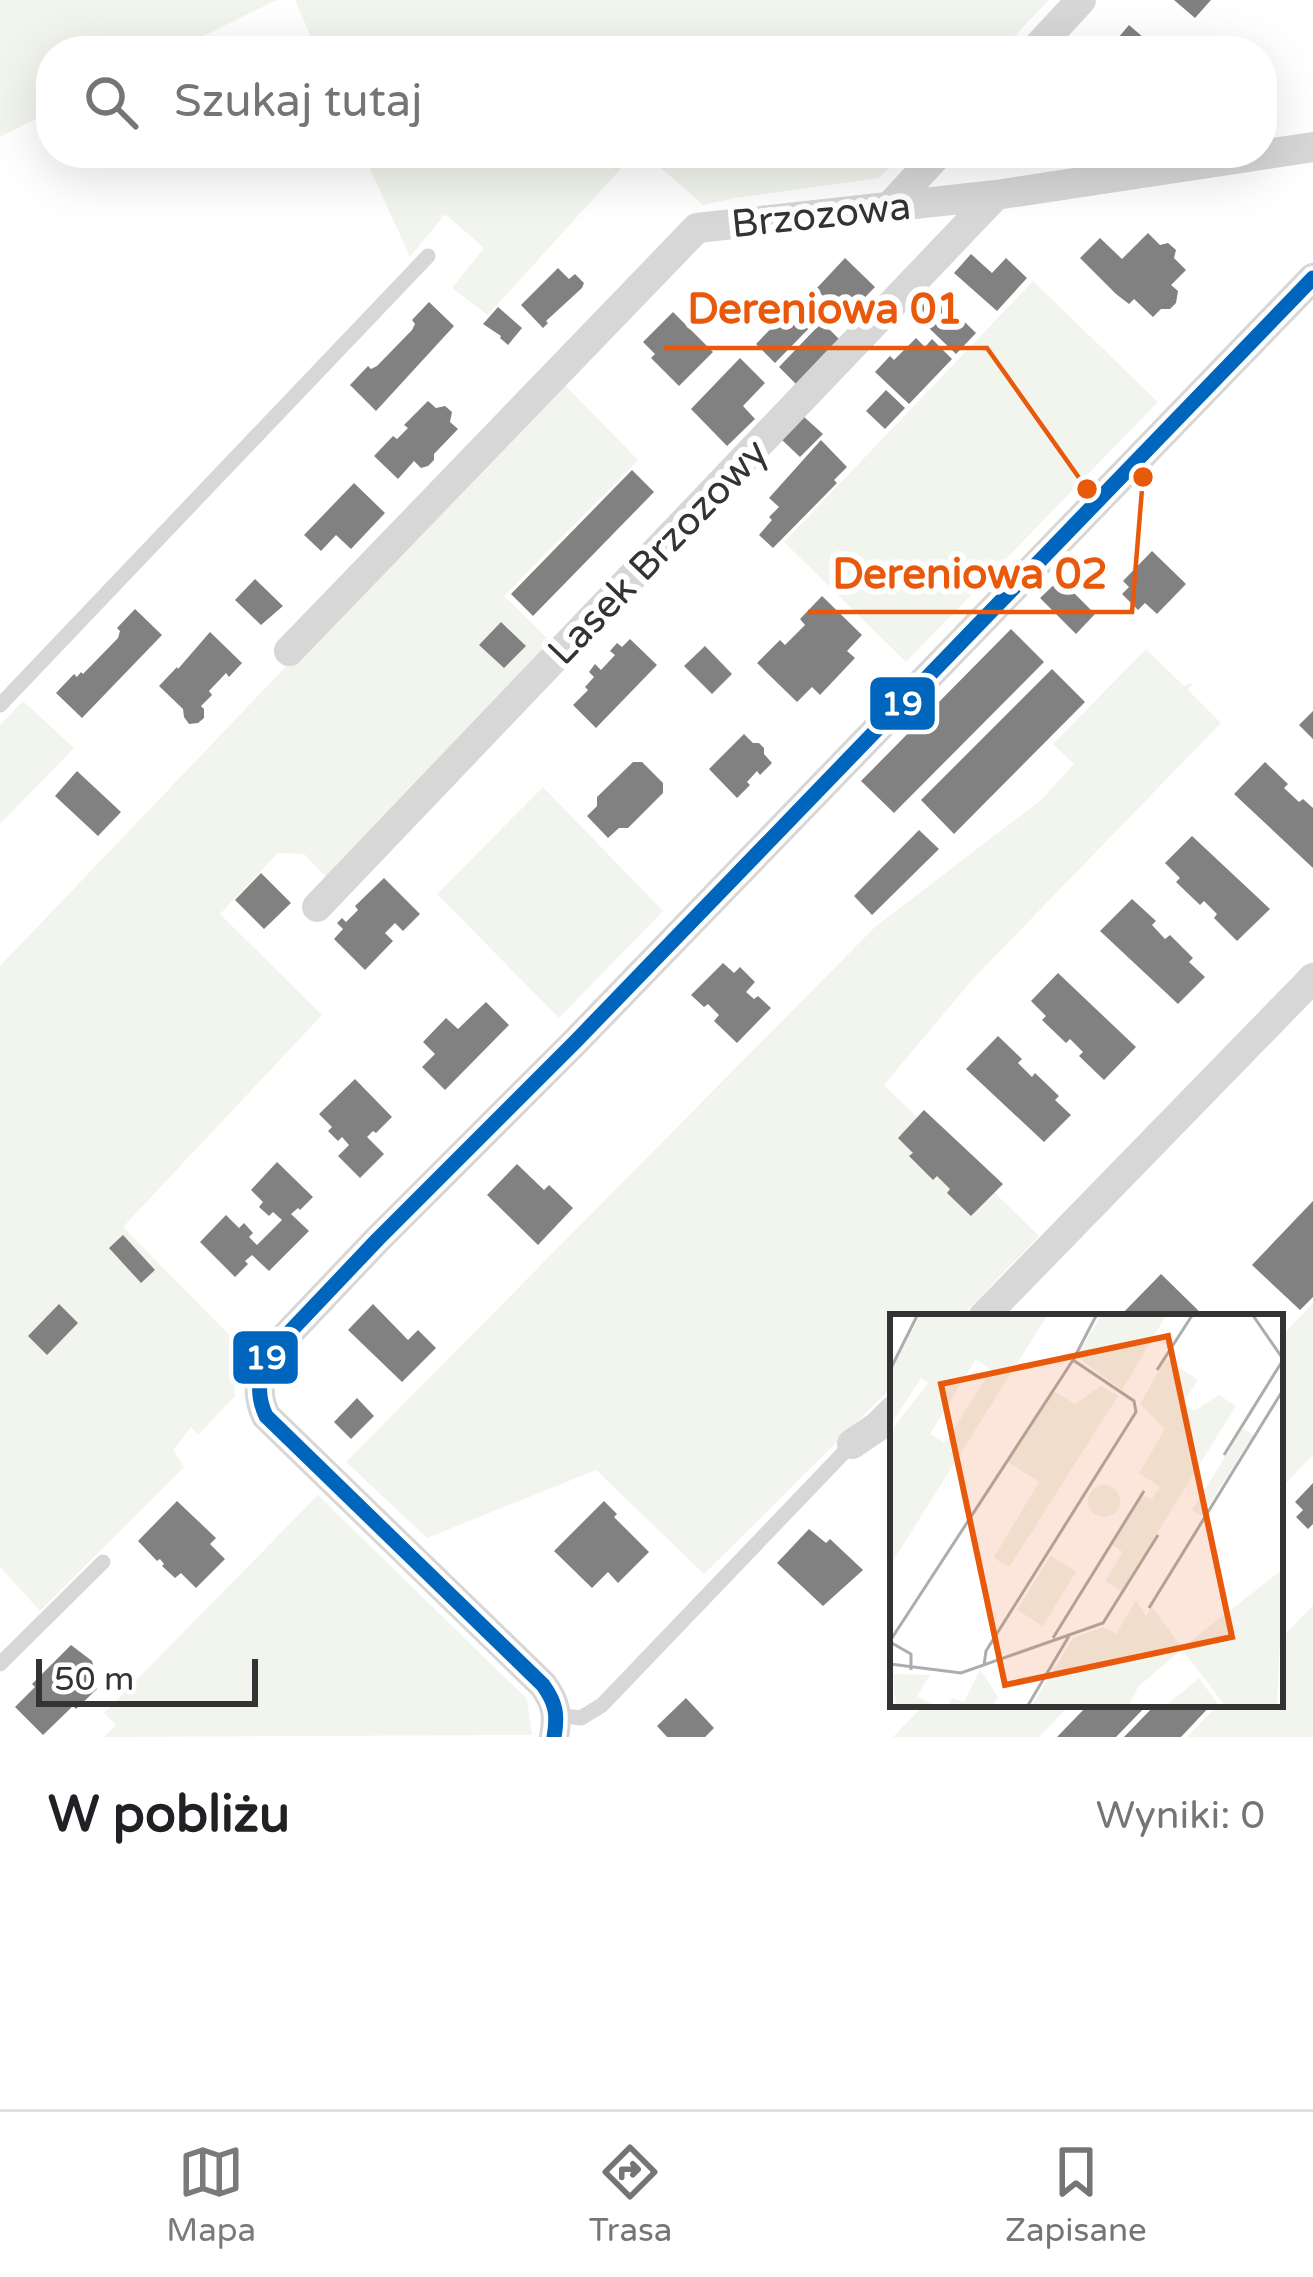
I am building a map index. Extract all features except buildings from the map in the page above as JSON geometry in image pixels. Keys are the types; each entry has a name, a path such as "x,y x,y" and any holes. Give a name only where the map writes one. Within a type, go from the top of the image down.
{"street":[{"path":"1048,36 1081,0"},
{"name":"Brzozowa","path":"1277,153 1313,147"},
{"path":"891,206 925,168"},
{"name":"Brzozowa","path":"289,651 697,228 996,196 1177,168"},
{"name":"Lasek Brzozowy","path":"317,907 996,196"},
{"path":"556,1726 554,1701 543,1685 266,1416 259,1376 266,1357 1313,278"},
{"path":"986,1314 1313,978"},
{"path":"852,1444 890,1414"}],"lane":[{"path":"0,705 428,256"},
{"path":"556,1726 602,1705 852,1444"},
{"path":"0,1664 104,1562"}],"shaded area":[{"path":"0,0 276,0 203,36 36,36 36,119 0,137"},
{"path":"295,0 1049,0 1014,36 311,36"},
{"path":"370,168 621,168 488,315 452,288 484,248 445,214 410,257"},
{"path":"661,168 889,168 879,178 703,205"},
{"path":"1033,281 1158,402 906,662 784,542"},
{"path":"562,382 638,460 504,596 555,646 329,880 304,854 278,853 220,914 322,1015 123,1227 240,1346 232,1354 235,1396 198,1435 191,1427 173,1450 184,1467 40,1611 0,1567 0,966"},
{"path":"1146,649 1184,686 1194,682 1188,690 1221,723 972,980 884,1085 1039,1236 964,1314 890,1314 890,1389 704,1574 596,1470 427,1538 346,1462 875,927 1041,800 1074,764 1053,744"},
{"path":"23,701 74,748 0,824 0,725"},
{"path":"543,787 663,911 559,1018 437,894"},
{"path":"1313,1303 1313,1455 1283,1486 1283,1335"},
{"path":"318,1495 527,1699 532,1735 104,1737 116,1725 104,1713"},
{"path":"1313,1605 1313,1737 1187,1737 1216,1707 1283,1707 1283,1637"},
{"path":"922,1707 1068,1707 1039,1737 893,1737"}],"transit line":[{"name":"19","path":"554,1737 555,1710 543,1685 266,1416 260,1386 266,1357 1313,278"}],"place":[{"name":"Dereniowa 02","path":"1143,477"},
{"name":"Dereniowa 01","path":"1087,489"}]}
